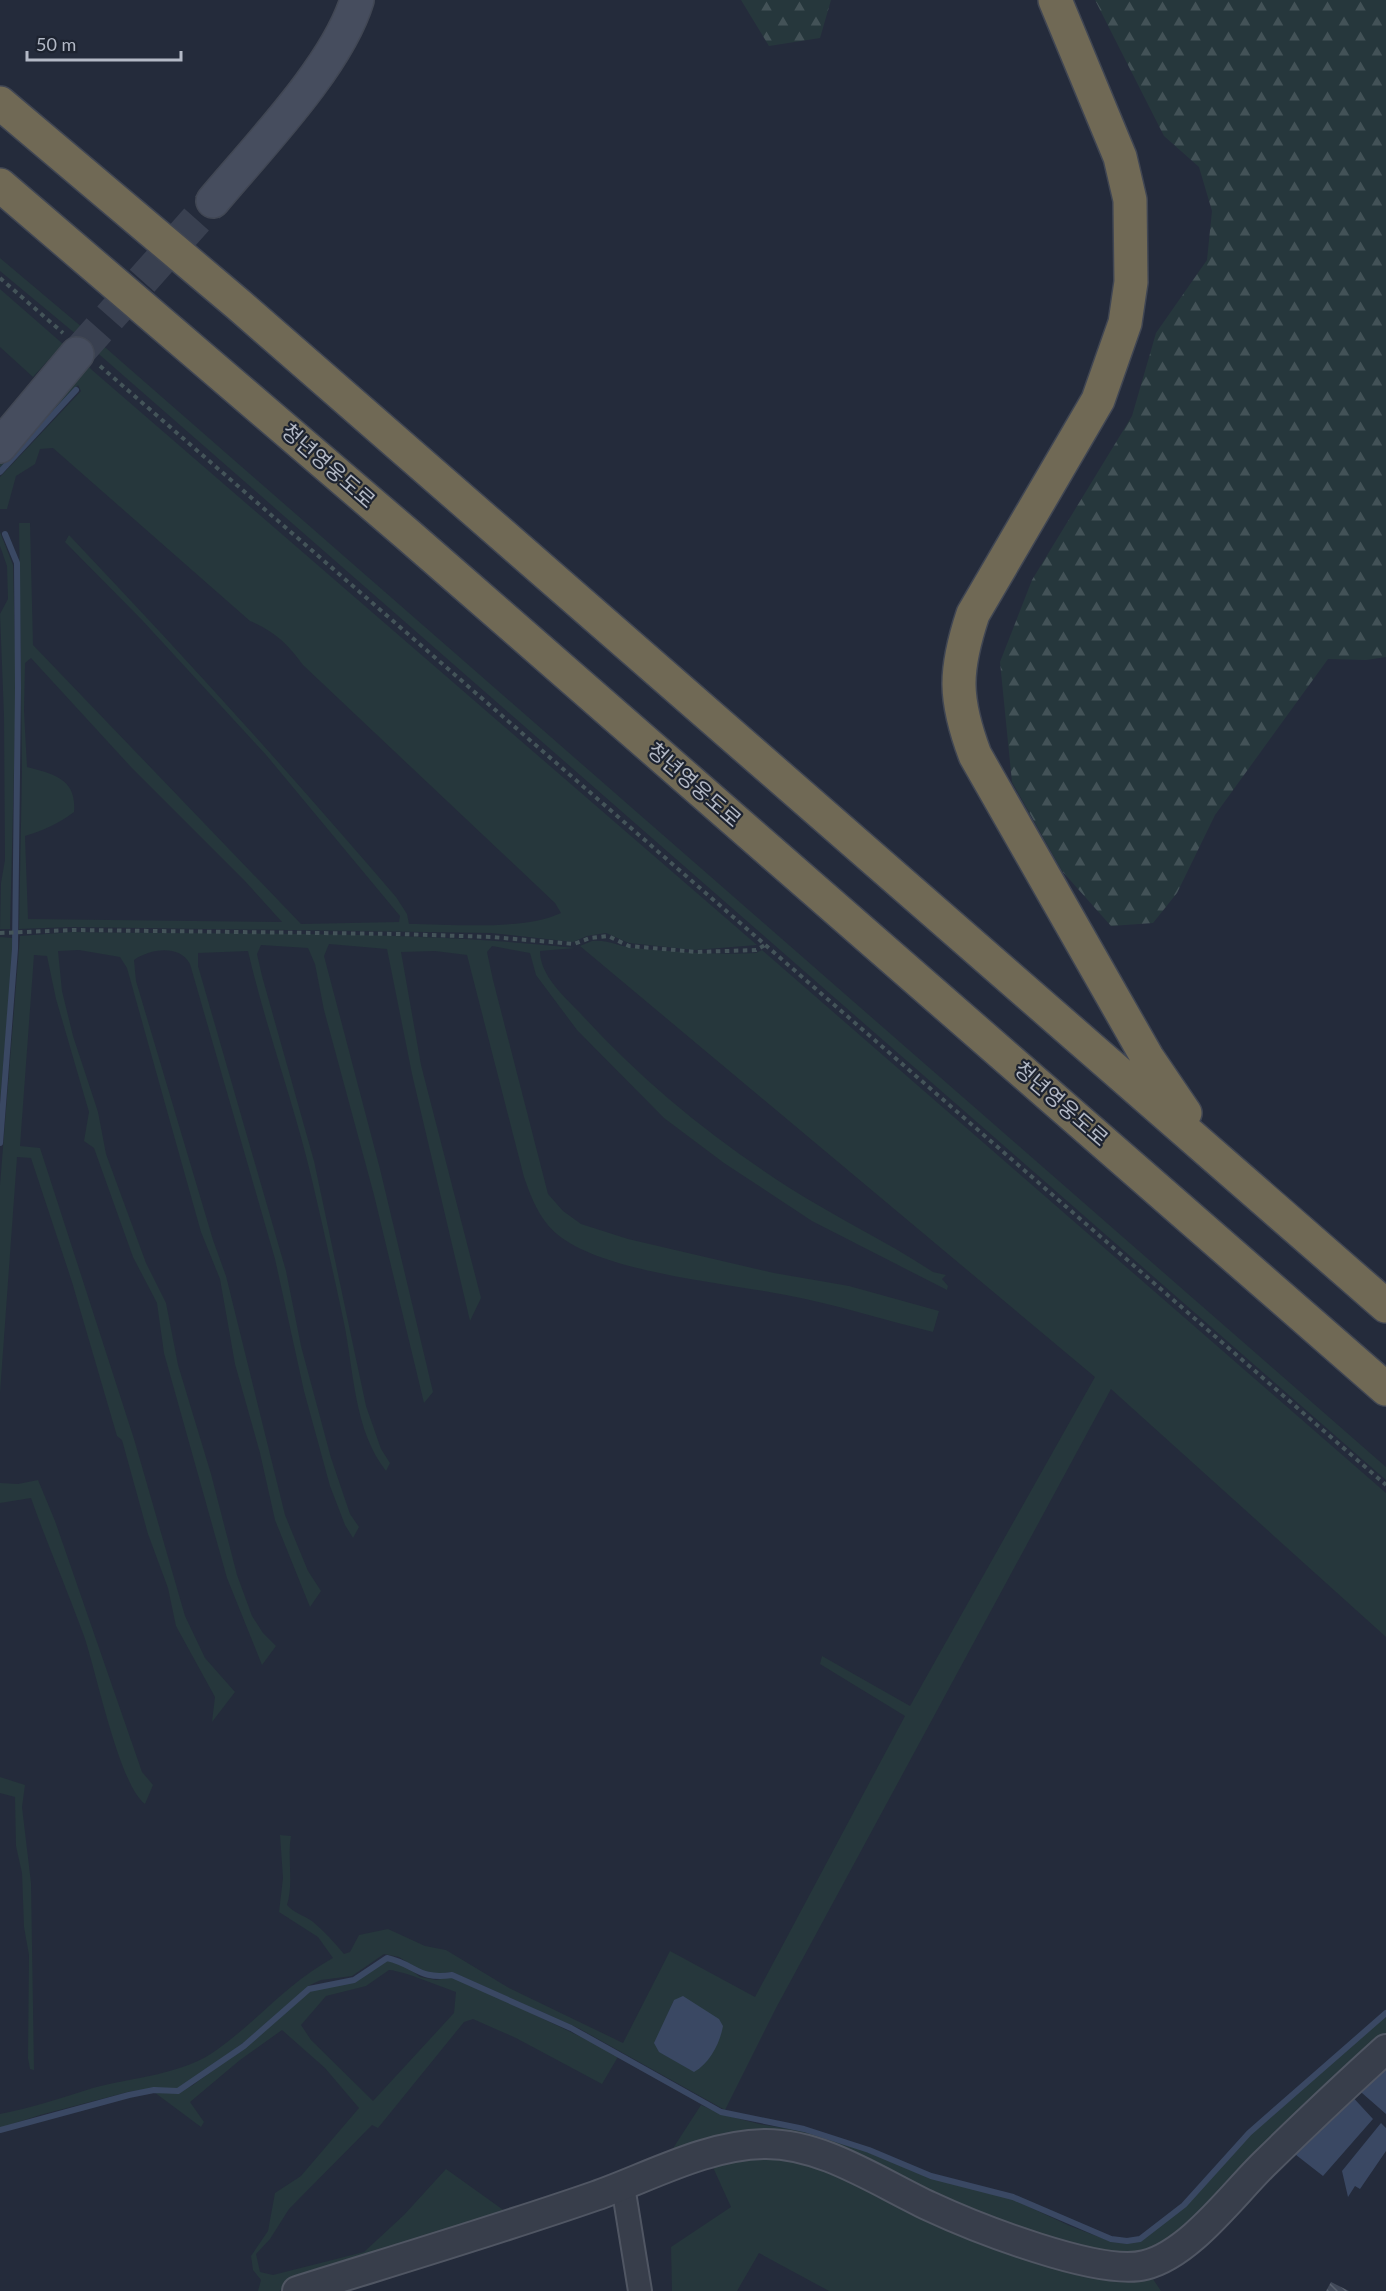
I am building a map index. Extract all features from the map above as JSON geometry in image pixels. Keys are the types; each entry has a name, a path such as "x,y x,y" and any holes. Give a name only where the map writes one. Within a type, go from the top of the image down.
{"highway":[{"path":"1055,0 1120,157 1130,200 1131,282 1125,323 1098,400 973,614 961,650 958,684 962,720 975,755 1147,1057 1170,1094 1232,1171"},
{"path":"0,103 282,343 1386,1306"},
{"name":"청년영웅도로","path":"0,185 390,519 1386,1389"}],"main road":[{"path":"213,201 318,73 352,16 357,0"},
{"path":"0,446 80,350"}],"street":[{"path":"297,2291 495,2229 717,2151 762,2144 788,2146 842,2164 950,2216 991,2231 1097,2266 1135,2268 1159,2260 1192,2237 1266,2162 1386,2049"},
{"path":"622,2186 640,2291"}],"path":[{"path":"0,279 1386,1485"},
{"path":"0,933 73,930 399,934 492,937 574,944 591,938 608,936 629,946 697,952 756,950 765,945"}],"green space":[{"path":"741,0 831,0 820,38 769,46"},
{"path":"1095,0 1386,0 1386,657 1366,660 1328,659 1215,815 1177,893 1153,923 1111,926 1062,871 1012,782 1000,662 1032,580 1132,416 1156,333 1207,260 1212,211 1199,167 1164,136"},
{"path":"0,258 83,328 1386,1467 1386,1480 77,335 0,271"},
{"path":"0,289 63,344 33,377 0,347"},
{"path":"86,364 757,945 695,950 629,943 606,933 587,936 573,942 491,933 71,927 19,929 22,771 19,523 30,523 33,645 301,924 399,922 400,916 267,756 142,620 65,542 69,535 316,805 396,897 407,914 409,924 508,924 545,919 561,913 555,903 303,665 280,639 250,621 53,448 40,449 35,464 16,476 7,509 0,509 0,477 81,391 78,385 0,468 0,461","holes":["31,658 131,767 245,881 282,922 28,919 25,836 51,826 74,812 74,801 72,792 62,780 46,772 27,767 24,711 25,663"]},
{"path":"0,532 13,565 16,688 10,929 0,929 1,883 5,860 4,716 0,614 8,599 7,566 0,546"},
{"path":"72,932 324,934 449,938 575,948 540,951 544,969 561,993 604,1039 653,1085 732,1149 806,1198 933,1272 946,1275 942,1279 948,1286 947,1290 812,1221 724,1163 664,1118 577,1030 536,975 530,953 492,946 487,952 493,980 548,1194 563,1211 581,1224 628,1239 774,1273 849,1286 939,1311 933,1332 841,1307 638,1268 583,1250 562,1238 543,1218 524,1177 467,955 435,951 401,952 421,1065 481,1298 470,1321 412,1074 387,949 329,944 324,956 380,1169 433,1392 424,1403 374,1195 324,1010 315,964 308,948 261,945 257,954 262,976 314,1161 366,1406 381,1449 390,1463 386,1471 375,1455 361,1419 344,1323 312,1180 248,951 198,953 198,966 286,1271 301,1346 331,1458 350,1514 359,1527 353,1538 345,1525 330,1486 304,1391 275,1259 190,964 179,953 172,951 156,951 141,956 134,960 136,981 213,1240 226,1276 285,1515 308,1571 321,1591 310,1607 275,1520 260,1453 235,1364 220,1279 201,1232 127,968 120,957 79,950 58,951 62,991 73,1036 98,1112 106,1154 146,1263 166,1303 178,1365 211,1474 237,1575 252,1616 263,1633 276,1646 262,1665 227,1578 164,1353 157,1303 133,1257 94,1148 84,1141 89,1112 56,999 47,956 34,955 20,1146 40,1148 134,1439 185,1616 205,1658 235,1692 212,1722 215,1697 176,1626 168,1588 148,1534 122,1440 117,1436 72,1282 31,1158 17,1157 0,1393 0,1185 20,936"},
{"path":"0,937 12,938 13,950 0,1103"},
{"path":"598,941 629,947 695,953 756,953 762,950 1386,1493 1386,1637 1111,1389 776,2008 725,2110 580,2029 452,1972 428,1975 399,1957 384,1954 352,1976 321,1980 310,1985 246,2041 180,2088 155,2088 128,2092 0,2128 0,2114 93,2088 174,2070 205,2058 233,2038 302,1978 333,1958 318,1937 279,1912 283,1878 280,1835 291,1836 290,1888 287,1905 312,1921 344,1954 350,1952 359,1935 388,1929 425,1946 446,1950 509,1988 623,2043 670,1951 755,1997 905,1716 820,1664 822,1656 910,1706 1095,1377 580,946","holes":["674,2000 723,2026 667,2016"]},
{"path":"38,1480 55,1521 142,1772 153,1785 145,1804 135,1793 117,1751 84,1636 31,1498 0,1503 0,1483 18,1484"},
{"path":"0,1777 25,1785 22,1807 31,1883 34,2070 30,2069 28,2058 29,1955 24,1927 22,1873 16,1846 15,1797 0,1793"},
{"path":"387,1960 402,1963 420,1977 436,1980 452,1977 470,1984 619,2055 602,2084 516,2038 473,2019 464,2022 378,2128 372,2125 289,2209 270,2239 256,2254 260,2272 273,2275 364,2252 404,2215 446,2169 513,2217 443,2237 279,2291 258,2291 261,2280 253,2270 251,2256 268,2231 275,2193 301,2176 359,2108 325,2068 282,2030 240,2060 190,2102 204,2122 201,2127 154,2092 178,2093 193,2085 245,2047 310,1991 355,1982","holes":["389,1970 456,1992 454,2013 373,2101 311,2040 301,2025 326,1996 366,1986"]},
{"path":"1386,2016 1386,2041 1187,2236 1115,2264 811,2149 659,2170 701,2105 721,2114 759,2124 803,2131 869,2152 930,2178 1012,2199 1070,2226 1110,2241 1127,2243 1140,2240 1185,2207 1251,2134"},
{"path":"776,2156 825,2171 881,2196 1122,2279 1153,2279 1161,2291 829,2291 759,2253 737,2291 672,2291 671,2247 731,2207 711,2163"}],"water":[{"path":"683,1996 719,2019 723,2026 713,2052 694,2072 659,2052 654,2043 674,2000"},
{"path":"1386,2057 1386,2114 1354,2086"},
{"path":"1348,2092 1373,2119 1323,2176 1291,2151"},
{"path":"1381,2123 1386,2128 1386,2151 1360,2189 1355,2186 1348,2197 1342,2171"}],"building":[{"path":"1331,2282 1349,2291 1326,2291"}],"waterway":[{"path":"0,472 76,390"},
{"path":"0,1143 15,949 18,688 17,563 5,534"},
{"path":"0,2130 129,2095 154,2090 178,2091 244,2046 309,1989 354,1980 387,1958 424,1974 452,1975 571,2028 721,2112 804,2129 869,2150 931,2176 1013,2197 1111,2239 1127,2241 1140,2239 1184,2205 1249,2133 1386,2013"}],"tunnel":[{"path":"77,354 213,201"}]}
